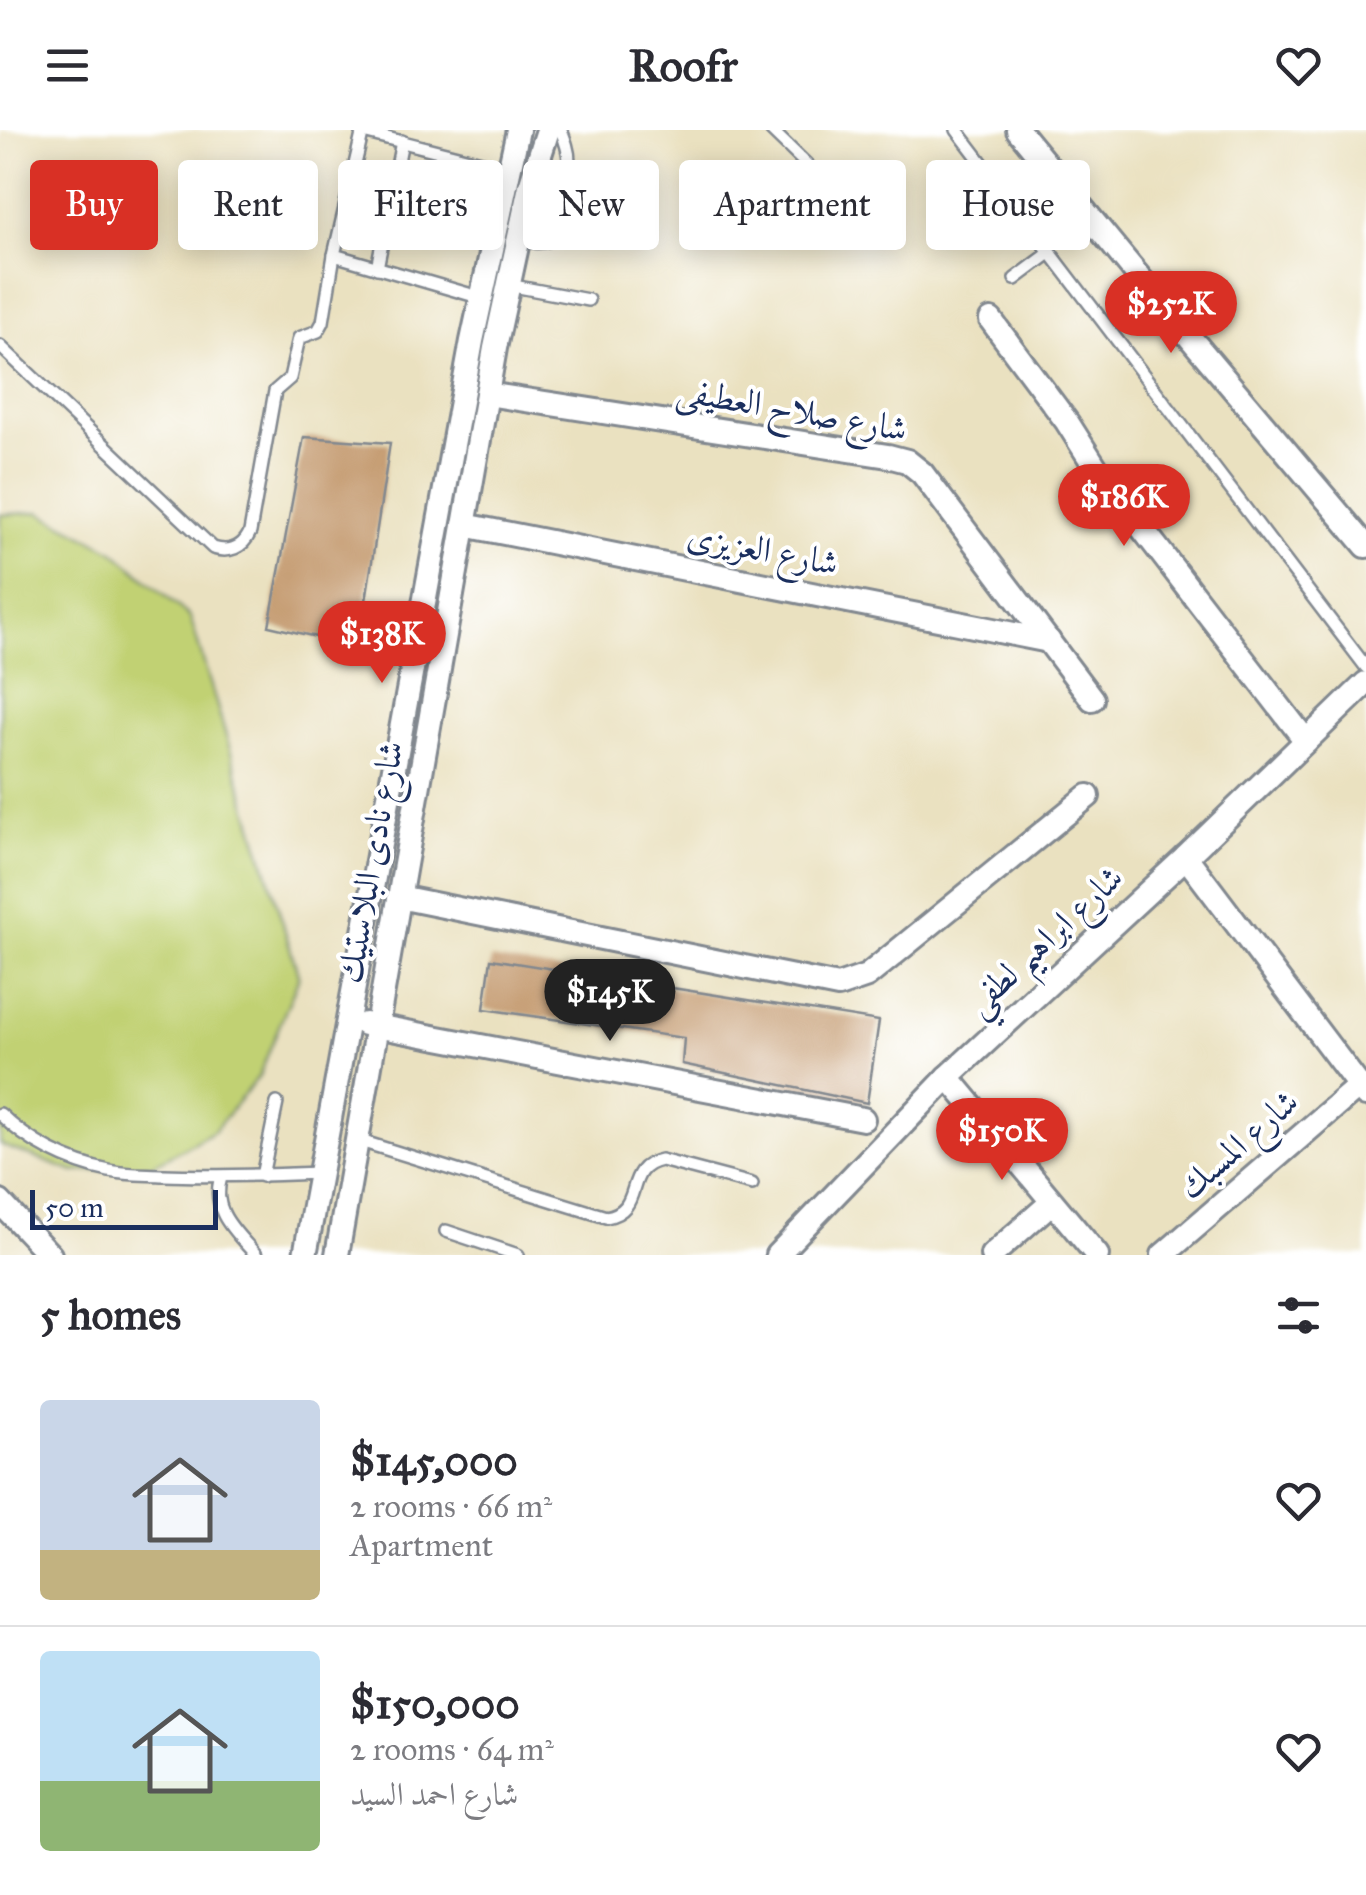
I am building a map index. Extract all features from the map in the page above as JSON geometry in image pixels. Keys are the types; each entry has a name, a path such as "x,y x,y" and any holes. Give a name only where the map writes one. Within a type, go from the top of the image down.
{"street":[{"name":"شارع نادى البلاستيك","path":"305,1255 482,298 518,130"},
{"name":"شارع نادى البلاستيك","path":"337,1255 486,394 530,186 548,130"},
{"path":"1018,130 1366,546"},
{"path":"990,320 1098,471 1306,741"},
{"name":"شارع صلاح العطيفى","path":"486,394 908,461 922,473 1092,699"},
{"name":"شارع العزيزى","path":"464,526 1049,641"},
{"name":"شارع ابراهيم لطفي","path":"777,1255 948,1077 1186,858 1366,683"},
{"path":"399,897 838,986 867,976 1088,796"},
{"path":"1186,858 1363,1091"},
{"path":"348,1021 863,1119"},
{"path":"948,1077 1097,1255"},
{"name":"شارع المسبك","path":"1162,1255 1363,1091"},
{"path":"0,1202 50,1255"},
{"path":"992,1255 1052,1202"}],"lane":[{"path":"518,239 546,241 559,227 570,168 561,130"},
{"path":"771,130 802,160"},
{"path":"957,130 1366,667"},
{"path":"0,346 212,548 228,550 242,544 250,532 274,391 290,378 300,338 321,326 363,131 508,169"},
{"path":"376,268 402,142"},
{"path":"1015,280 1051,252"},
{"path":"334,256 482,298"},
{"path":"508,284 588,300"},
{"path":"262,1176 277,1104"},
{"path":"0,1114 44,1146 113,1172 221,1177 320,1174"},
{"path":"357,1140 606,1217 624,1210 636,1176 653,1161 752,1184"},
{"path":"221,1177 218,1195 222,1212 256,1255"},
{"path":"446,1231 518,1255"}],"green space":[{"path":"39,512 114,551 190,617 299,977 259,1076 214,1131 151,1166 74,1172 0,1143 0,515"}],"building":[{"path":"304,437 390,443 359,647 269,626"},
{"path":"491,959 879,1021 867,1103 682,1064 684,1038 484,1009"}]}
